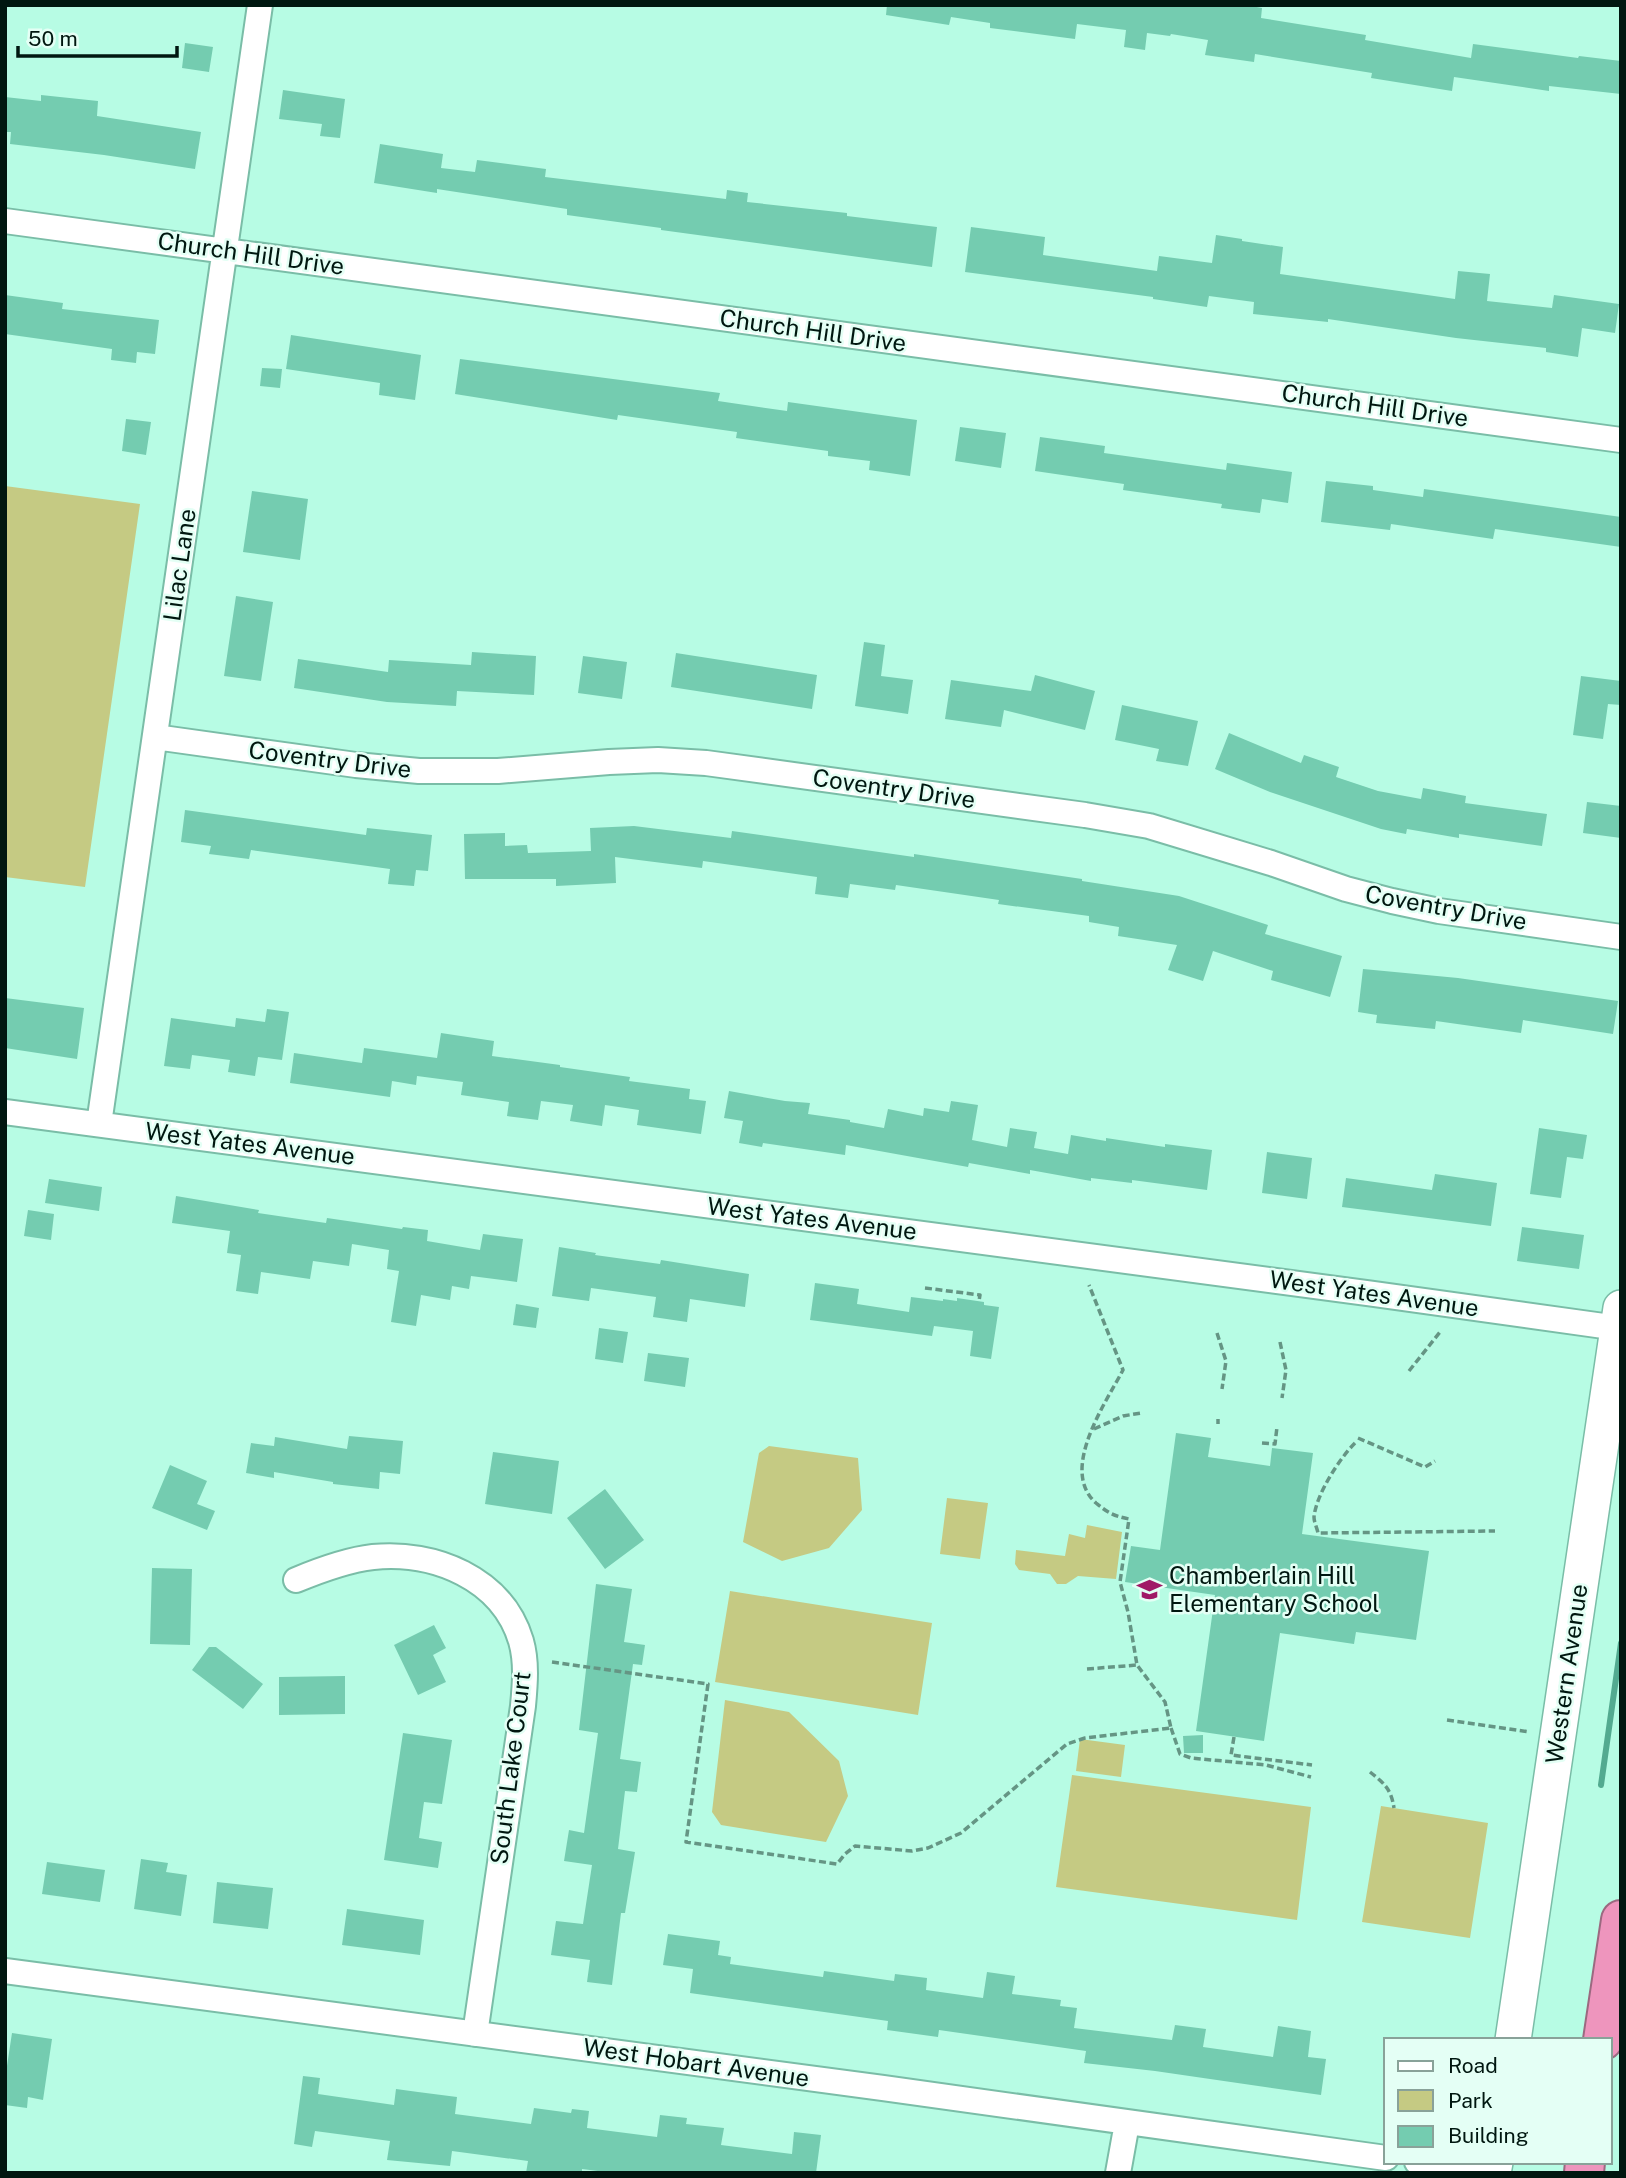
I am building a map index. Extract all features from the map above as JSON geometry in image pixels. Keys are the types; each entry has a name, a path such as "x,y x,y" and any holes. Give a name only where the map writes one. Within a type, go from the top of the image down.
{"highway":[{"path":"1603,2038 1621,1920"}],"street":[{"name":"Lilac Lane","path":"99,1124 261,5"},
{"name":"Church Hill Drive","path":"5,221 1621,440"},
{"name":"Coventry Drive","path":"155,737 419,771 498,771 609,762 705,763 1149,826 1392,901 1439,911 1621,937"},
{"name":"West Yates Avenue","path":"5,1112 839,1223 1619,1318"},
{"name":"Western Avenue","path":"1513,2038 1619,1318"},
{"name":"South Lake Court","path":"296,1580 370,1557 399,1557 444,1564 473,1578 485,1588 507,1612 518,1634 524,1657 523,1706 475,2034"},
{"name":"West Hobart Avenue","path":"5,1971 1384,2158"},
{"path":"1118,2173 1127,2123"},
{"path":"1440,2164 1494,2169"}],"path":[{"path":"1089,1285 1123,1370 1085,1444 1081,1477 1090,1498 1110,1516 1129,1519 1120,1582 1137,1665 1165,1702 1180,1754 1191,1758 1266,1765 1311,1777"},
{"path":"925,1288 980,1295 979,1301"},
{"path":"1409,1371 1440,1332"},
{"path":"1217,1333 1226,1361 1222,1389"},
{"path":"1280,1342 1286,1370 1282,1398"},
{"path":"1093,1429 1124,1416 1141,1413"},
{"path":"1262,1443 1275,1444 1277,1427"},
{"path":"1358,1438 1425,1467 1435,1461"},
{"path":"1355,1443 1344,1454 1318,1503 1314,1519 1318,1533 1495,1531"},
{"path":"552,1662 708,1684 686,1842 837,1864 855,1846 912,1852 961,1833 1067,1744 1085,1738 1171,1728"},
{"path":"1087,1669 1137,1665"},
{"path":"1447,1720 1532,1733"},
{"path":"1234,1737 1231,1755 1312,1765"},
{"path":"1370,1772 1384,1783 1392,1794 1394,1808"}],"green space":[{"path":"5,486 140,504 85,887 5,877"},
{"path":"769,1446 858,1458 862,1510 829,1548 782,1561 743,1542 759,1453"},
{"path":"947,1498 988,1503 980,1559 940,1554"},
{"path":"1087,1525 1122,1532 1116,1579 1078,1576 1066,1584 1057,1584 1050,1574 1019,1570 1015,1564 1016,1550 1065,1556 1069,1534 1085,1538"},
{"path":"730,1591 932,1623 918,1715 715,1682"},
{"path":"725,1700 789,1712 839,1761 848,1796 826,1842 721,1825 712,1812"},
{"path":"1080,1739 1125,1745 1121,1777 1076,1771"},
{"path":"1072,1775 1311,1807 1297,1920 1056,1887"},
{"path":"1381,1806 1488,1823 1470,1938 1362,1922"}],"building":[{"path":"887,5 1246,5 1262,8 1261,18 1366,35 1365,40 1471,58 1473,44 1621,61 1621,94 1549,86 1549,91 1454,77 1452,91 1371,78 1372,73 1255,54 1254,62 1205,55 1208,40 1171,34 1147,33 1145,50 1124,47 1126,30 1077,24 1075,39 990,28 990,23 951,17 949,25 886,15"},
{"path":"185,43 213,47 209,72 182,68"},
{"path":"283,90 345,99 340,138 320,136 322,124 279,119"},
{"path":"41,95 98,101 97,116 201,132 195,169 10,144 11,132 5,132 5,97 41,101"},
{"path":"380,144 443,154 441,168 475,172 477,160 546,169 545,177 726,199 727,190 748,193 747,202 847,213 847,216 937,227 932,267 661,230 567,215 567,209 437,189 437,193 374,183"},
{"path":"971,227 1045,237 1043,255 1157,271 1159,256 1212,263 1216,235 1283,247 1280,274 1455,299 1458,271 1490,274 1487,301 1552,308 1554,295 1619,304 1615,333 1582,328 1578,357 1546,352 1546,348 1328,319 1328,322 1253,314 1254,302 1209,296 1207,307 1153,297 965,272"},
{"path":"5,295 63,303 62,309 159,320 155,354 137,352 136,363 111,360 112,349 5,334"},
{"path":"291,335 421,355 415,400 379,395 380,383 286,369"},
{"path":"460,359 720,393 718,401 787,411 788,402 917,420 910,476 869,470 870,461 828,456 828,451 736,438 737,432 618,415 617,420 455,394"},
{"path":"262,368 282,369 280,388 260,386"},
{"path":"126,419 151,422 146,455 122,451"},
{"path":"960,427 1006,433 1001,468 955,461"},
{"path":"1040,437 1105,446 1104,453 1226,470 1227,463 1292,472 1288,503 1262,499 1260,513 1221,508 1222,504 1123,490 1124,484 1035,471"},
{"path":"1326,481 1373,486 1373,490 1423,497 1424,489 1621,517 1621,547 1495,529 1493,539 1391,524 1390,530 1321,522"},
{"path":"252,491 308,499 300,560 243,552"},
{"path":"236,596 273,602 261,681 224,676"},
{"path":"864,642 885,645 881,676 913,680 908,714 855,706"},
{"path":"472,652 536,656 534,695 457,691 456,706 387,702 294,688 298,659 388,672 389,660 471,665"},
{"path":"676,653 817,675 812,709 671,687"},
{"path":"583,656 627,662 622,699 578,693"},
{"path":"1035,675 1095,691 1085,730 1004,710 1001,727 945,719 951,680 1031,691"},
{"path":"1581,676 1621,681 1621,705 1608,704 1603,739 1573,735"},
{"path":"1122,705 1198,721 1188,766 1156,761 1159,749 1115,740"},
{"path":"1229,733 1301,763 1304,755 1339,767 1336,777 1378,791 1421,799 1423,788 1466,796 1465,803 1547,814 1542,846 1459,834 1459,838 1407,829 1406,834 1381,829 1270,792 1215,769"},
{"path":"1587,802 1621,806 1621,838 1583,833"},
{"path":"185,810 366,835 367,828 432,835 428,871 416,870 414,886 388,884 390,869 251,850 249,859 209,854 211,846 181,842"},
{"path":"634,826 731,838 732,831 914,857 914,854 1179,896 1268,925 1265,934 1342,956 1330,997 1271,980 1273,971 1213,951 1203,981 1168,970 1177,945 1118,936 1119,927 1089,922 1089,916 998,904 999,900 896,885 895,890 850,884 848,898 815,894 817,877 703,861 702,868 615,857 616,883 556,886 556,879 465,879 464,834 505,833 505,846 527,845 528,853 591,851 590,828"},
{"path":"1363,969 1458,978 1618,1001 1613,1034 1523,1020 1521,1033 1436,1021 1435,1029 1376,1023 1377,1015 1358,1012"},
{"path":"5,998 84,1008 77,1059 5,1048"},
{"path":"267,1009 289,1012 282,1060 258,1057 255,1076 228,1072 230,1060 192,1055 190,1069 164,1066 171,1018 235,1027 236,1018 265,1022"},
{"path":"441,1033 494,1041 492,1056 560,1065 630,1077 629,1081 690,1089 689,1099 706,1101 701,1134 637,1125 639,1110 605,1105 602,1126 570,1121 573,1105 541,1101 538,1120 507,1116 509,1102 461,1095 463,1082 417,1076 416,1085 392,1081 390,1097 290,1083 294,1053 362,1063 364,1048 437,1058"},
{"path":"729,1091 810,1103 808,1114 884,1128 888,1109 923,1116 924,1108 949,1112 951,1101 978,1105 972,1140 1007,1147 1010,1128 1037,1132 1034,1148 1068,1154 1071,1135 1106,1141 1106,1138 1165,1147 1165,1144 1212,1150 1207,1190 1132,1180 1132,1183 1091,1178 1091,1181 969,1163 968,1167 846,1145 845,1155 763,1143 762,1147 739,1143 743,1121 724,1118"},
{"path":"1539,1128 1587,1135 1583,1159 1567,1157 1561,1198 1530,1194"},
{"path":"1267,1152 1312,1158 1307,1199 1262,1193"},
{"path":"1435,1174 1497,1183 1491,1226 1342,1207 1346,1178 1432,1190"},
{"path":"49,1179 102,1187 99,1211 45,1203"},
{"path":"176,1196 259,1210 258,1213 326,1223 327,1218 428,1230 427,1241 480,1250 483,1234 523,1239 517,1282 471,1276 469,1289 452,1286 450,1300 421,1295 416,1326 391,1322 399,1271 387,1269 389,1250 352,1244 349,1266 313,1261 310,1279 261,1272 258,1294 236,1291 241,1255 227,1253 230,1231 172,1223"},
{"path":"28,1210 54,1214 51,1240 24,1236"},
{"path":"1522,1227 1584,1235 1579,1269 1517,1261"},
{"path":"559,1247 596,1253 595,1255 660,1264 661,1260 749,1274 745,1307 690,1299 687,1322 653,1317 656,1297 591,1288 589,1301 552,1296"},
{"path":"815,1283 859,1289 857,1304 909,1312 911,1297 943,1301 957,1301 957,1298 999,1307 991,1359 970,1356 973,1331 934,1326 932,1336 810,1320"},
{"path":"516,1304 539,1308 536,1328 513,1325"},
{"path":"599,1328 628,1332 623,1363 595,1359"},
{"path":"648,1353 689,1358 685,1387 644,1381"},
{"path":"1176,1433 1211,1438 1208,1457 1270,1466 1272,1448 1313,1453 1302,1534 1429,1551 1416,1640 1356,1632 1354,1644 1280,1633 1264,1741 1196,1731 1215,1595 1125,1582 1131,1546 1160,1550"},
{"path":"349,1436 403,1441 400,1474 380,1472 379,1489 333,1484 274,1472 274,1478 246,1473 251,1443 274,1446 275,1437 347,1449"},
{"path":"493,1452 559,1461 552,1514 485,1504"},
{"path":"170,1465 207,1481 197,1504 215,1511 207,1530 152,1508"},
{"path":"605,1489 644,1540 605,1569 567,1518"},
{"path":"152,1568 192,1569 190,1645 150,1644"},
{"path":"596,1584 632,1589 624,1642 645,1645 642,1665 633,1664 620,1759 641,1762 637,1792 625,1791 618,1849 635,1852 625,1913 621,1913 612,1985 587,1982 590,1960 551,1955 556,1921 583,1924 592,1865 564,1861 569,1830 584,1833 598,1733 579,1730"},
{"path":"434,1625 446,1648 433,1655 446,1682 418,1695 394,1645"},
{"path":"209,1647 216,1647 263,1684 243,1709 192,1670"},
{"path":"345,1676 345,1714 279,1715 279,1677"},
{"path":"403,1733 452,1740 442,1804 424,1802 419,1838 442,1842 438,1868 384,1860"},
{"path":"1203,1735 1203,1753 1184,1753 1183,1736"},
{"path":"141,1859 168,1863 166,1872 187,1875 181,1916 134,1909"},
{"path":"47,1862 105,1870 100,1902 42,1894"},
{"path":"217,1882 273,1888 268,1929 213,1923"},
{"path":"347,1909 424,1920 420,1955 342,1945"},
{"path":"668,1934 720,1941 718,1955 731,1957 730,1964 823,1977 824,1971 894,1981 895,1974 927,1978 926,1990 983,1998 987,1972 1015,1976 1012,1994 1061,2000 1060,2006 1077,2008 1074,2028 1172,2040 1175,2025 1206,2029 1203,2047 1273,2057 1278,2026 1311,2031 1308,2057 1326,2059 1321,2095 1084,2063 1086,2051 939,2030 938,2037 887,2030 888,2021 690,1993 693,1969 663,1965"},
{"path":"12,2033 52,2039 43,2100 28,2097 27,2108 5,2105 5,2079"},
{"path":"303,2076 320,2078 318,2094 394,2105 396,2089 457,2097 455,2114 531,2124 534,2108 571,2113 572,2109 589,2111 587,2128 657,2137 660,2115 687,2118 686,2124 724,2128 721,2145 792,2154 794,2132 821,2135 816,2173 613,2173 582,2169 582,2173 526,2173 528,2161 452,2151 450,2166 387,2160 390,2141 315,2131 312,2147 294,2144"}],"waterway":[{"path":"1601,1785 1621,1643"}],"place":[{"name":"Chamberlain Hill Elementary School","path":"1149,1590"}]}
